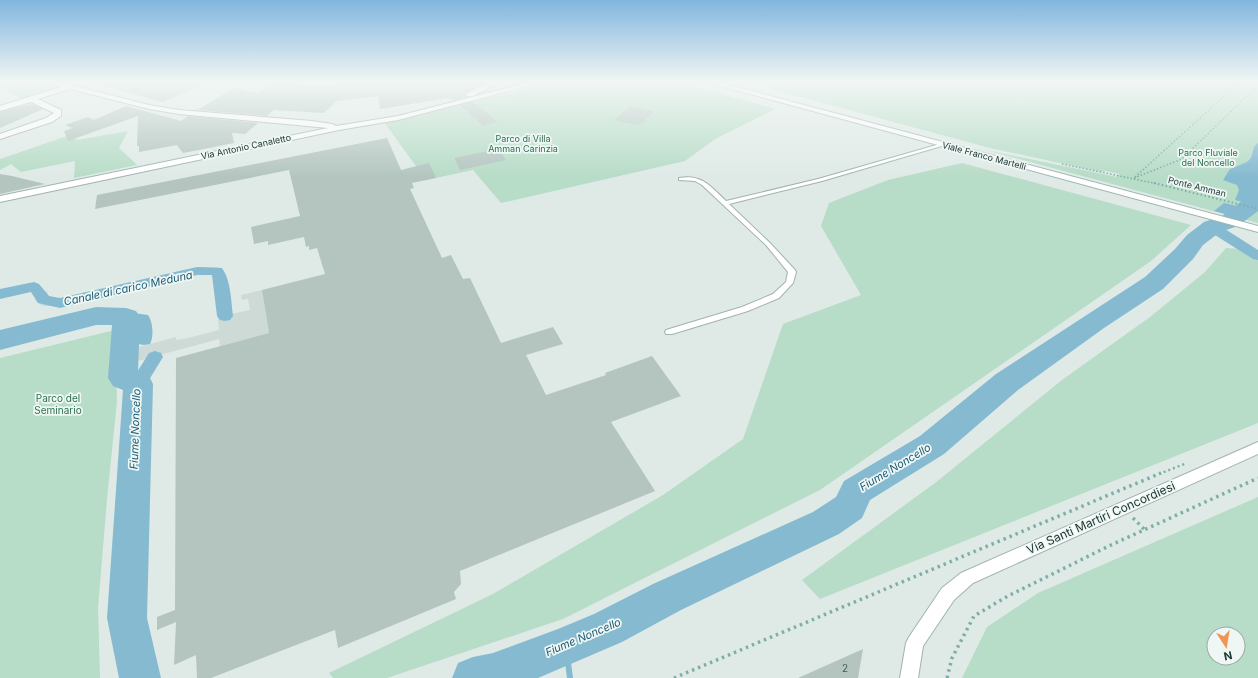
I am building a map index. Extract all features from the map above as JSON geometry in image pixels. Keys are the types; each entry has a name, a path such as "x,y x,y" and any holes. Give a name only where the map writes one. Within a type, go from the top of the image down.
{"street":[{"path":"0,137 49,120 58,114"},
{"path":"199,114 312,123 339,128"},
{"name":"Via Antonio Canaletto","path":"0,199 339,128 416,114"},
{"name":"Viale Franco Martelli","path":"827,114 1258,229"},
{"name":"Via Santi Martiri Concordiesi","path":"909,678 915,643 948,594 967,578 1258,448"}],"lane":[{"path":"724,202 820,180 942,145"},
{"path":"669,332 764,302 776,296 789,283 792,272 768,244 704,184 696,179 681,179"}],"path":[{"path":"1134,178 1205,114"},
{"path":"1134,178 1182,159 1228,114"},
{"name":"Ponte Amman","path":"1134,178 1258,209"},
{"path":"674,678 929,572 1109,494 1195,460"},
{"path":"947,678 952,658 974,616 1015,592 1112,545 1258,478"}],"shaded area":[{"path":"200,267 217,267 224,271 227,276 231,314 250,310 248,299 242,300 241,295 262,290 269,333 220,346 219,339 134,362 135,348 176,337 176,340 219,330 214,278 209,273 194,274 55,306 43,306 35,299 35,294 47,291 48,295 53,299 65,298"}],"green space":[{"name":"Parco di Villa Amman Carinzia","path":"421,114 766,114 715,139 685,161 501,203 473,170 426,180 384,122"},
{"name":"Parco Fluviale del Noncello","path":"862,114 1258,114 1258,223 985,150 1117,177 1119,174 1106,171 1101,172 990,148"},
{"path":"128,131 119,148 137,165 74,178 75,161 21,172 11,164 0,170 0,159 70,135 77,140"},
{"path":"962,163 1191,225 1151,261 820,490 563,619 387,678 333,678 329,673 493,594 663,495 743,439 783,324 861,295 821,226 829,203 888,180"},
{"path":"1226,248 1258,250 1258,423 820,599 802,580 935,483 1062,380 1150,317 1205,272"},
{"name":"Parco del Seminario","path":"115,330 120,333 116,369 117,401 98,608 100,678 0,678 0,358"},
{"path":"1258,497 1258,678 962,678 987,627 1038,593"}],"water":[{"path":"1258,143 1258,206 1235,200 1239,190 1237,185 1223,180 1230,169 1247,162 1251,158 1254,147"},
{"path":"1224,203 1258,211 1240,218 1214,211"}],"building":[{"path":"0,114 32,114 0,128"},
{"path":"109,114 154,114 181,121 188,116 258,123 245,134 232,133 234,143 183,153 177,145 139,152 139,146 137,146 138,116 68,141 64,131 72,128 65,125 88,117 94,120"},
{"path":"240,114 270,114 267,116"},
{"path":"469,114 487,114 497,122 483,126"},
{"path":"622,114 652,114 638,125 614,120"},
{"path":"387,138 401,170 429,163 436,178 412,183 414,188 410,189 442,258 451,255 463,279 470,278 501,343 553,327 563,344 526,355 546,395 606,375 605,373 652,356 681,396 611,422 655,491 460,571 461,584 454,592 456,599 338,648 335,630 211,678 197,678 196,655 174,665 176,622 157,630 157,617 175,610 176,358 269,333 262,290 325,274 317,248 309,250 309,246 306,247 304,237 268,245 268,241 254,244 251,227 300,216 289,170 95,209 97,195"},
{"path":"498,149 506,160 460,170 454,158"},
{"path":"0,174 12,176 45,184 0,194"},
{"path":"863,649 858,678 798,678"}],"waterway":[{"name":"Fiume Noncello","path":"473,678 493,674 560,649 608,628 667,597 826,523 850,507 856,491 932,445 1007,382 1154,283 1184,254 1195,240 1212,227 1230,221 1258,200"},
{"path":"1212,227 1258,256"},
{"name":"Canale di carico Meduna","path":"0,294 34,287 41,295 43,300 60,303 197,271 217,271 220,277 225,316"},
{"name":"Fiume Noncello","path":"0,340 96,316 126,317 123,378 138,384 127,618 140,678"},
{"path":"126,317 143,319 144,340"},
{"path":"138,384 155,357"},
{"path":"566,647 570,678"}]}
